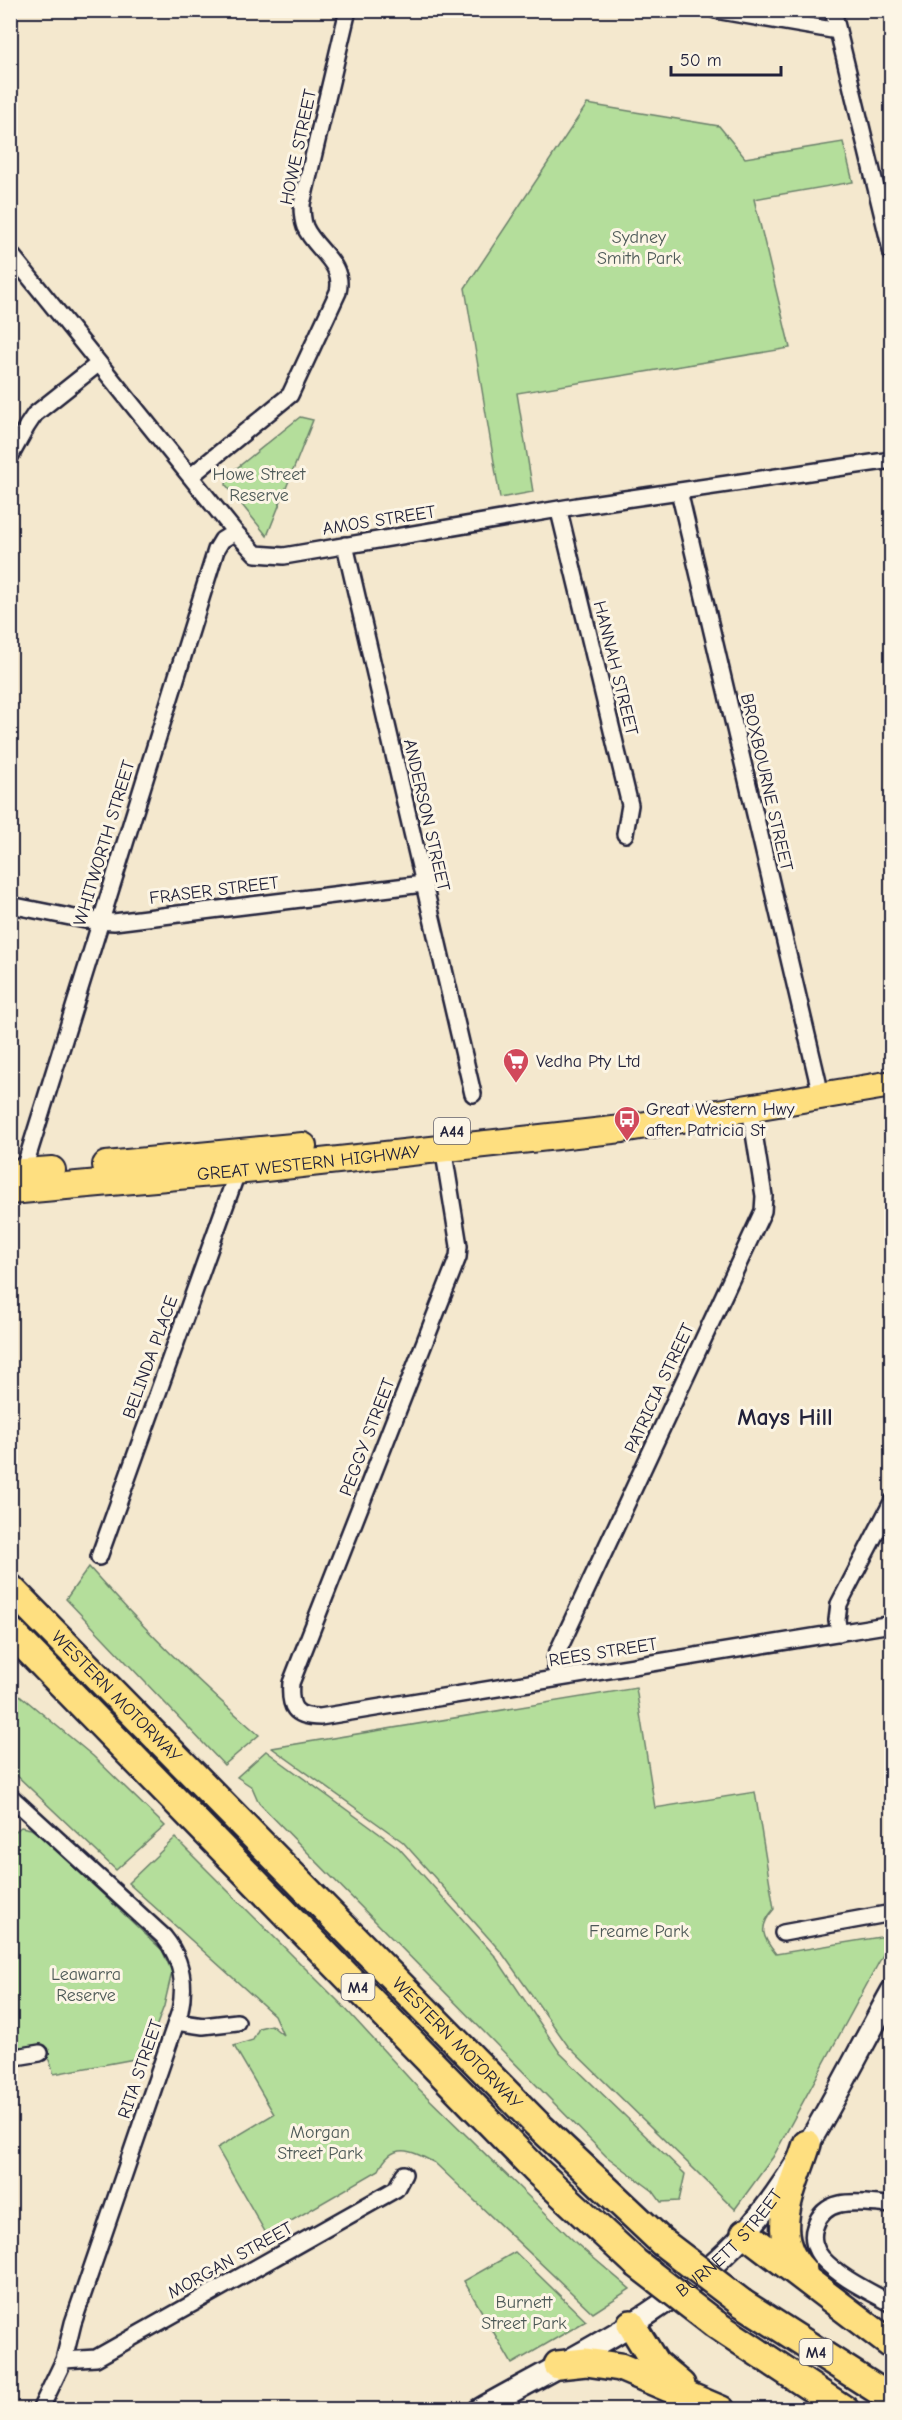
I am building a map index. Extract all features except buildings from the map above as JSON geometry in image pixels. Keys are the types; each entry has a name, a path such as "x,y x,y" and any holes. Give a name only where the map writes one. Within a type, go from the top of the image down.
{"highway":[{"name":"GREAT WESTERN HIGHWAY","path":"15,1179 609,1117 891,1070"},
{"name":"GREAT WESTERN HIGHWAY","path":"15,1179 238,1170 622,1129 891,1084"},
{"name":"WESTERN MOTORWAY","path":"10,1587 537,2124 662,2242 742,2303 891,2399"},
{"name":"WESTERN MOTORWAY","path":"10,1630 537,2171 636,2262 715,2324 844,2409"},
{"path":"807,2144 784,2220 784,2238 794,2263 834,2303"},
{"path":"745,2233 891,2345"},
{"path":"631,2324 656,2363 695,2398"},
{"path":"558,2365 586,2362 610,2365 721,2409"}],"main road":[{"name":"BURNETT STREET","path":"479,2409 631,2324 687,2286 745,2233 781,2185 807,2144 891,1991"}],"street":[{"name":"HOWE STREET","path":"191,476 290,395 338,292 337,270 305,227 302,204 348,10"},
{"path":"715,10 838,31"},
{"path":"833,10 885,201 891,254"},
{"name":"AMOS STREET","path":"10,253 98,364 255,554 284,556 679,491 891,460"},
{"path":"10,457 35,414 98,364"},
{"name":"BROXBOURNE STREET","path":"679,491 818,1082"},
{"name":"HANNAH STREET","path":"559,510 630,805 625,834"},
{"name":"WHITWORTH STREET","path":"15,1179 100,921 216,550 222,540 235,532"},
{"name":"ANDERSON STREET","path":"345,545 473,1094"},
{"name":"FRASER STREET","path":"10,905 114,922 423,884"},
{"name":"PATRICIA STREET","path":"556,1678 555,1659 558,1651 761,1217 764,1197 750,1108"},
{"name":"PEGGY STREET","path":"320,1718 306,1717 297,1712 290,1699 291,1683 459,1251 443,1147"},
{"name":"BELINDA PLACE","path":"99,1557 238,1170"},
{"path":"839,1633 837,1620 839,1604 891,1502"},
{"name":"REES STREET","path":"320,1718 891,1624"},
{"name":"RITA STREET","path":"14,1806 128,1902 171,1946 183,1982 183,1996 176,2022 73,2323 64,2360 40,2409"},
{"path":"783,1933 891,1913"},
{"path":"176,2022 203,2026 237,2022"},
{"path":"10,2058 40,2053"},
{"name":"MORGAN STREET","path":"64,2360 96,2358 396,2189 404,2174"},
{"path":"891,2205 845,2202 834,2205 821,2214 814,2228 814,2243 821,2257 835,2270 891,2304"}],"green space":[{"name":"Sydney Smith Park","path":"587,104 719,126 745,158 843,142 853,182 754,199 790,348 517,393 533,492 500,498 465,288"},
{"name":"Howe Street Reserve","path":"300,417 313,420 267,536 226,485 227,476"},
{"path":"89,1567 171,1654 259,1735 224,1765 66,1599"},
{"path":"10,1687 93,1756 165,1826 116,1870 11,1770"},
{"name":"Freame Park","path":"636,1688 655,1808 755,1792 774,1909 766,1921 764,1932 776,1954 886,1936 891,1940 773,2157 735,2209 568,2046 502,1953 403,1842 272,1748"},
{"path":"266,1751 399,1848 495,1956 560,2053 685,2174 679,2201 661,2202 653,2191 606,2156 259,1803 252,1787 237,1777"},
{"name":"Leawarra Reserve","path":"21,1827 31,1829 42,1837 162,1950 172,1972 164,2006 145,2057 54,2074 45,2049 41,2045 11,2048 10,1838"},
{"name":"Morgan Street Park","path":"175,1838 342,2005 418,2088 577,2244 630,2289 593,2313 435,2163 411,2152 397,2151 390,2155 379,2170 267,2235 217,2148 274,2114 234,2046 253,2040 259,2028 271,2025 283,2035 274,2015 128,1883"},
{"name":"Burnett Street Park","path":"515,2252 586,2321 512,2364 464,2281"}],"place":[{"name":"Vedha Pty Ltd","path":"516,1084"},
{"name":"Great Western Hwy after Patricia St","path":"627,1142"}],"district":[{"name":"Mays Hill","path":"785,1417"}]}
